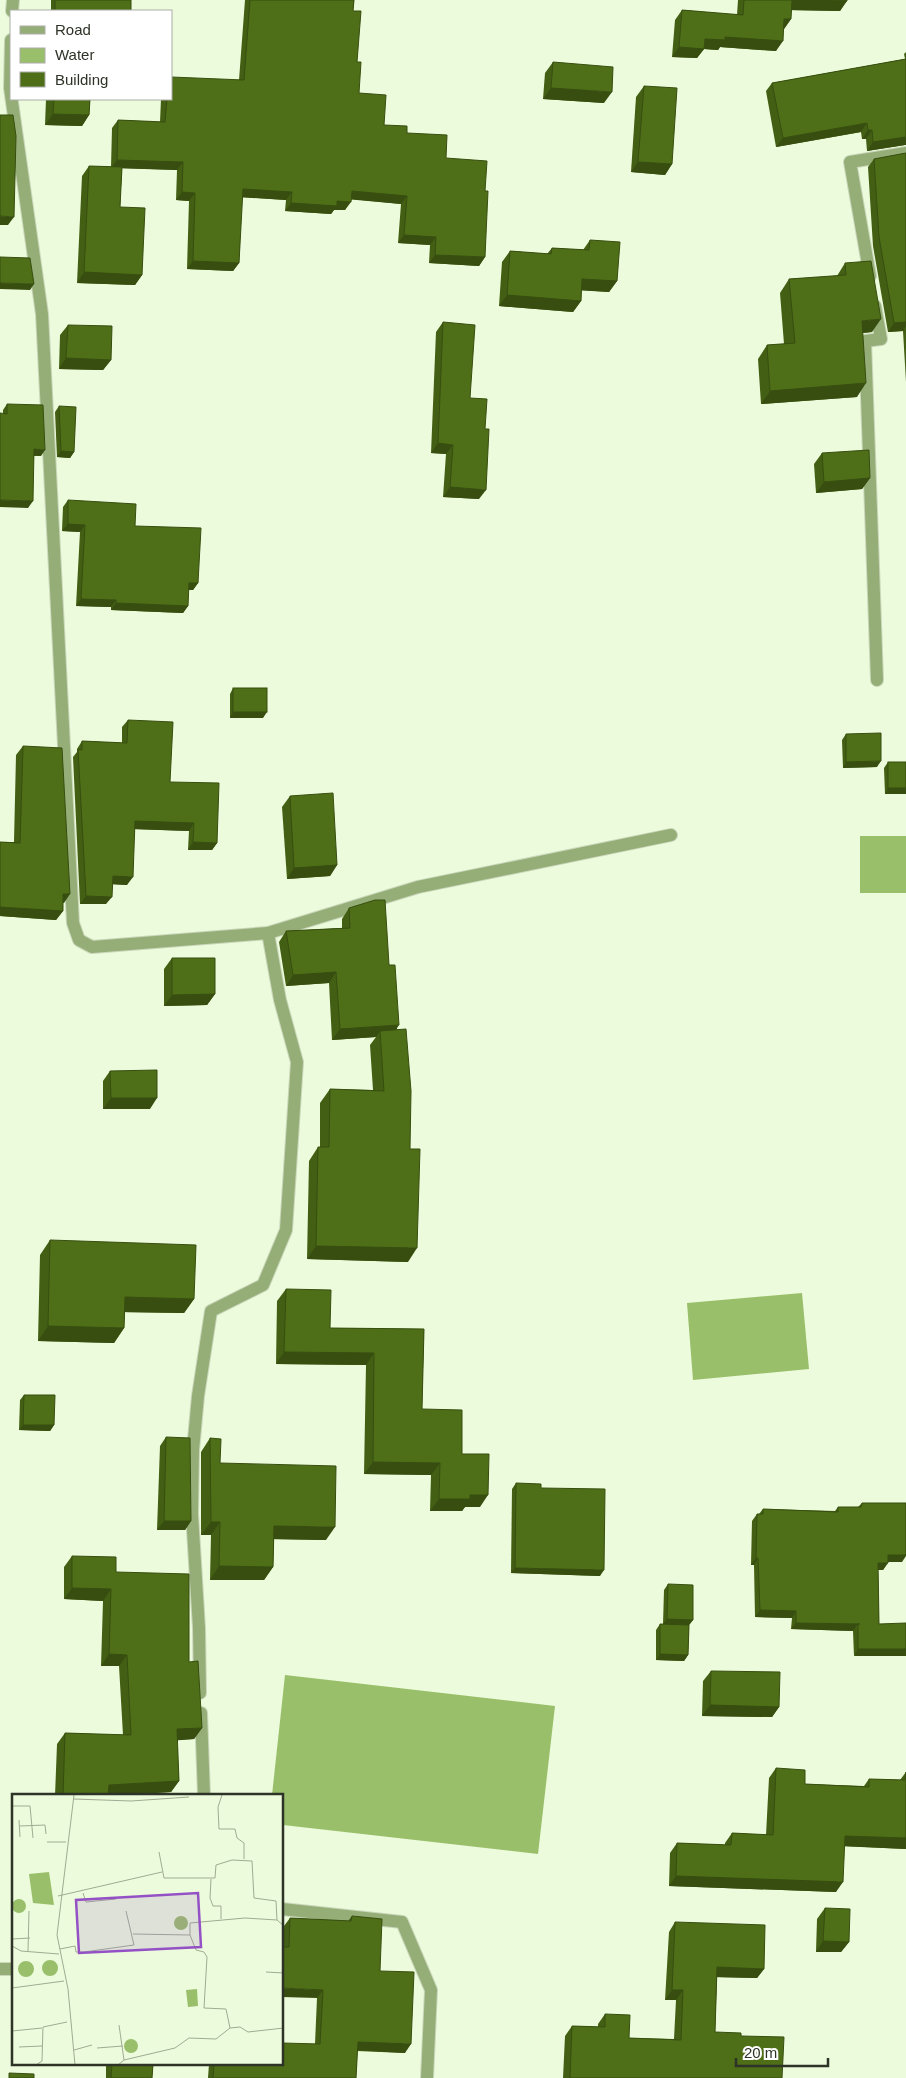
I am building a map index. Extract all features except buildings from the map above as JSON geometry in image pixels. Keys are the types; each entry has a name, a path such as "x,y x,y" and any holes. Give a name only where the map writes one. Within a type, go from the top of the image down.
{"street":[{"path":"12,100 42,314 73,923 79,940 92,947 268,933 418,887 671,835"},
{"path":"877,680 865,341 881,339 850,162 906,152"},
{"path":"204,1794 199,1628 192,1514 193,1450 198,1396 211,1310 263,1285 286,1230 293,1144 297,1062 280,1000 268,933"},
{"path":"284,1910 402,1922 431,1990 427,2078"}],"water":[{"path":"860,836 906,836 906,893 860,893"},
{"path":"802,1293 809,1369 693,1380 687,1303"},
{"path":"285,1675 555,1706 538,1854 284,1825 284,1794 272,1794"}]}
